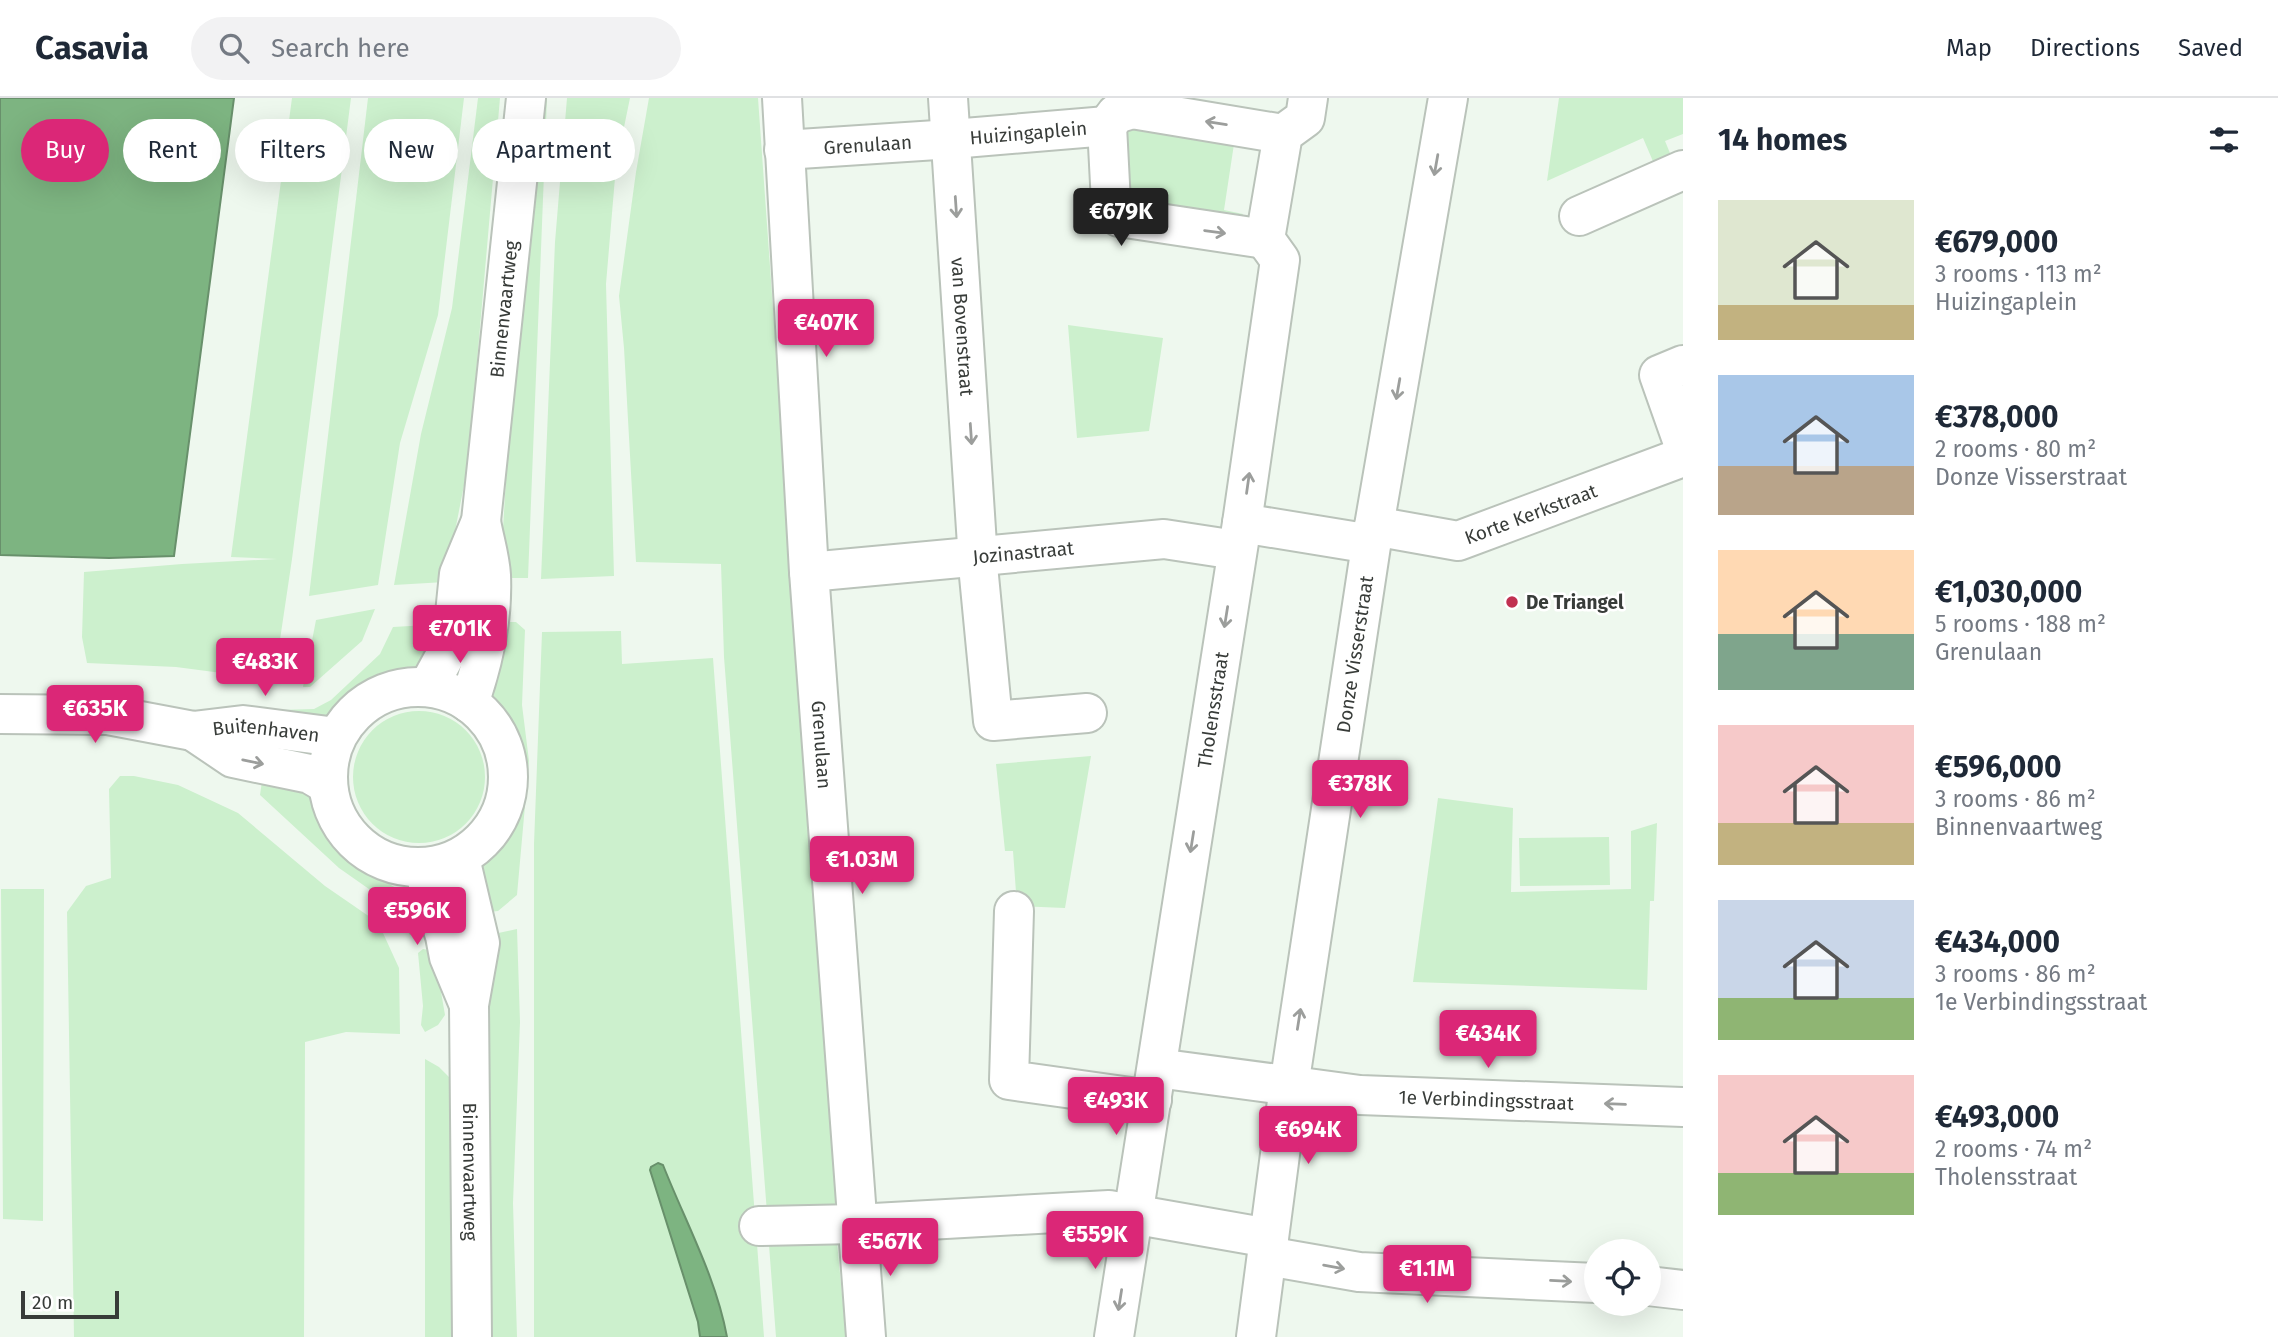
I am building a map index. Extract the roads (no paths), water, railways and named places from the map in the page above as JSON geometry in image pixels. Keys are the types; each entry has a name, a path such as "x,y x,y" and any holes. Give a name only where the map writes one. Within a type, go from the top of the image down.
{"street":[{"name":"Binnenvaartweg","path":"428,687 452,643 459,573 481,521 526,98"},
{"name":"Grenulaan","path":"782,98 808,572 866,1337"},
{"name":"van Bovenstraat","path":"948,98 979,576 993,721 1087,713"},
{"path":"1265,239 1283,134 1306,118 1308,98"},
{"name":"Donze Visserstraat","path":"1256,1337 1289,1086 1373,535 1448,98"},
{"name":"Huizingaplein","path":"1265,239 1124,219 1119,216 1111,203 1107,126 1116,114 1132,109 1283,134"},
{"name":"Huizingaplein","path":"952,139 1107,126"},
{"name":"Grenulaan","path":"784,150 952,139"},
{"path":"1579,216 1683,170"},
{"name":"Tholensstraat","path":"1114,1337 1280,260 1265,239"},
{"path":"1683,365 1659,375 1683,443"},
{"name":"Korte Kerkstraat","path":"1373,535 1458,541 1683,457"},
{"name":"Binnenvaartweg","path":"469,703 488,640 490,614 491,572 481,521"},
{"name":"Jozinastraat","path":"808,572 1164,539 1373,535"},
{"path":"406,687 428,687 449,692 469,703 486,719 499,738 507,760 508,783 504,806 494,827 479,844 460,858 423,868 403,867 366,852 339,822 331,804 327,784 328,760 337,737 349,718 374,698 406,687"},
{"name":"Buitenhaven","path":"0,714 108,715 194,731 243,725 337,737"},
{"name":"Buitenhaven","path":"194,731 233,758 310,774 327,784"},
{"name":"Binnenvaartweg","path":"460,858 480,943 469,1005 472,1337"},
{"name":"Binnenvaartweg","path":"423,868 449,957 469,1005"},
{"name":"1e Verbindingsstraat","path":"1014,911 1009,1080 1289,1086 1360,1095 1683,1107"},
{"path":"759,1226 856,1224 1109,1210 1268,1247 1359,1272 1584,1282"},
{"path":"1661,1287 1683,1290"}],"place":[{"name":"De Triangel","path":"1512,602"}]}
